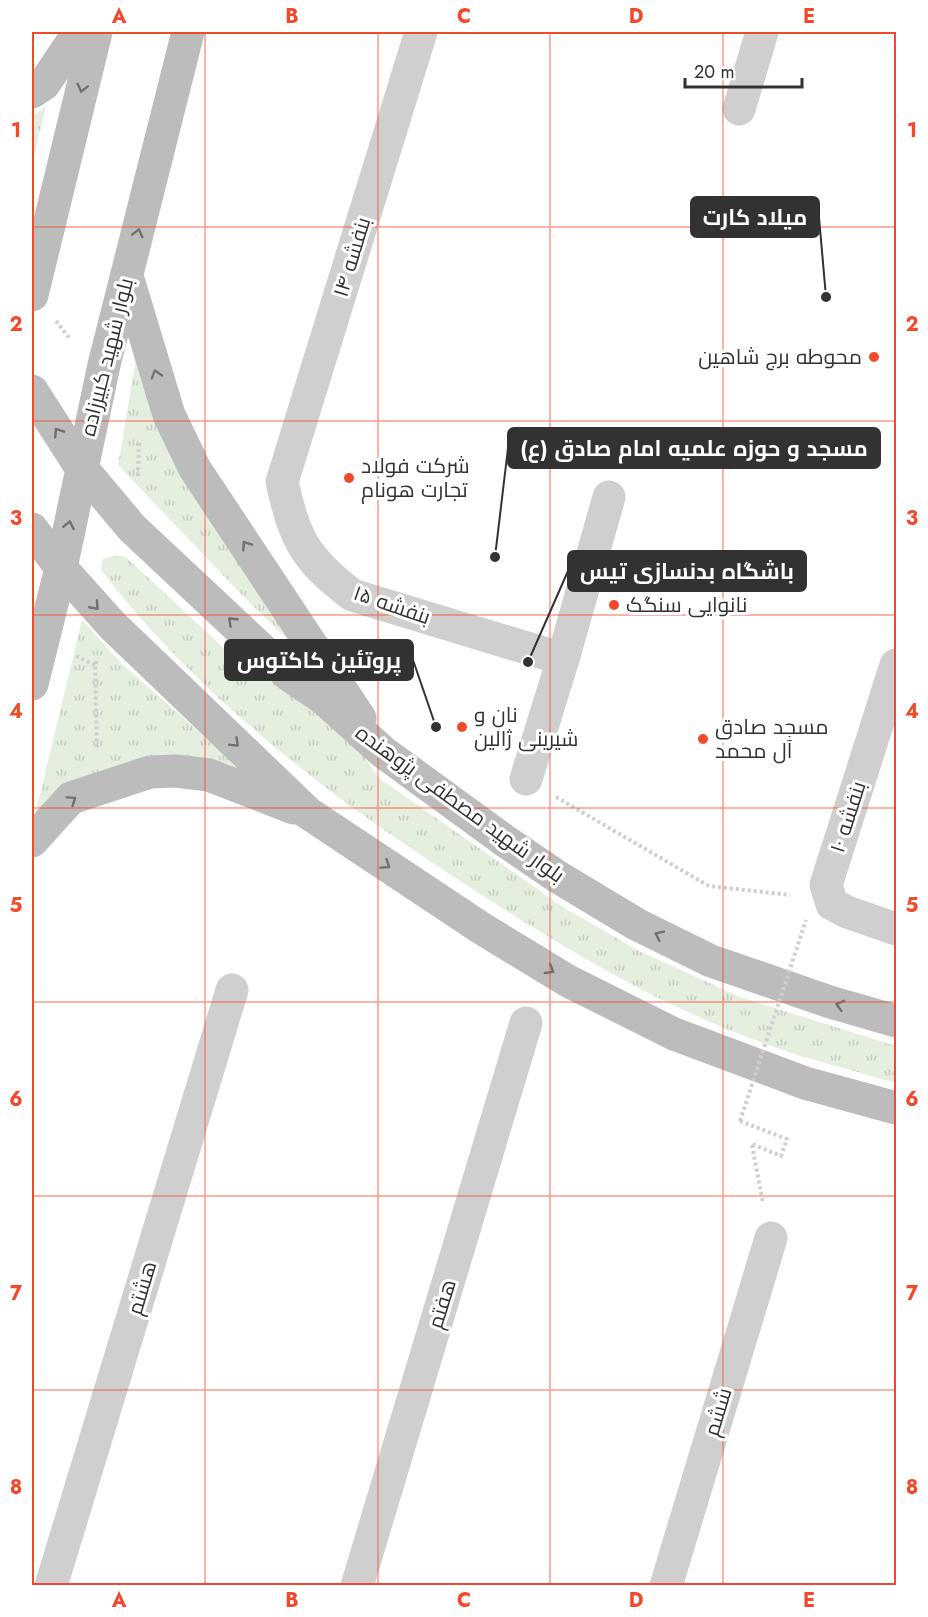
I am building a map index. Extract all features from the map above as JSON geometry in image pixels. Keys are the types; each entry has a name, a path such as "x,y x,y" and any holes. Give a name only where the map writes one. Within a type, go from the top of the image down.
{"main road":[{"path":"32,92 44,84 79,32"},
{"path":"32,295 96,32"},
{"name":"بلوار شهید کبیرزاده","path":"32,684 61,568 80,466 188,32"},
{"path":"127,275 178,438 195,469 382,752"},
{"name":"بلوار شهید مصطفی پژوهنده","path":"32,391 80,466 132,528 290,675 323,698 382,752 558,878 636,924 711,960 830,1002 897,1021"},
{"path":"32,529 61,568 112,625 308,813 481,928 558,975 663,1029 805,1083 897,1108"},
{"path":"32,841 71,798 150,772 176,771 209,775 308,813"}],"street":[{"name":"بنفشه ۱۴","path":"282,482 421,32"},
{"path":"739,109 762,32"},
{"name":"بنفشه ۱۵","path":"282,482 292,525 303,548 327,576 352,595 563,659"},
{"path":"526,779 609,497"},
{"name":"بنفشه ۱۰","path":"897,664 826,885 832,904 847,912 897,930"},
{"name":"هشتم","path":"51,1586 232,990"},
{"name":"هفتم","path":"357,1586 526,1023"},
{"name":"ششم","path":"666,1586 771,1238"}],"path":[{"path":"56,321 70,339"},
{"path":"98,756 95,664 101,654"},
{"path":"76,655 95,664"},
{"path":"526,779 709,886 776,891"},
{"path":"771,1238 752,1144 781,1156 787,1139 740,1121 807,920"}],"green space":[{"path":"46,106 32,165 32,117"},
{"path":"138,347 327,678 240,593 118,465"},
{"path":"117,555 127,558 241,664 323,698 379,778 563,907 637,950 740,997 896,1046 896,1083 780,1049 741,1035 665,1001 556,941 379,827 279,750 185,666 101,570 103,559"},
{"path":"82,620 121,663 257,783 214,767 33,823"}],"place":[{"name":"میلاد کارت","path":"826,297"},
{"name":"محوطه برج شاهین","path":"874,357"},
{"name":"شرکت فولاد تجارت هونام","path":"349,478"},
{"name":"مسجد و حوزه علمیه امام صادق (ع)","path":"495,557"},
{"name":"نانوایی سنگک","path":"614,605"},
{"name":"باشگاه بدنسازی تیس","path":"528,662"},
{"name":"پروتئین کاکتوس","path":"436,727"},
{"name":"نان و شیرینی ژالین","path":"462,727"},
{"name":"مسجد صادق آل محمد","path":"703,739"}]}
